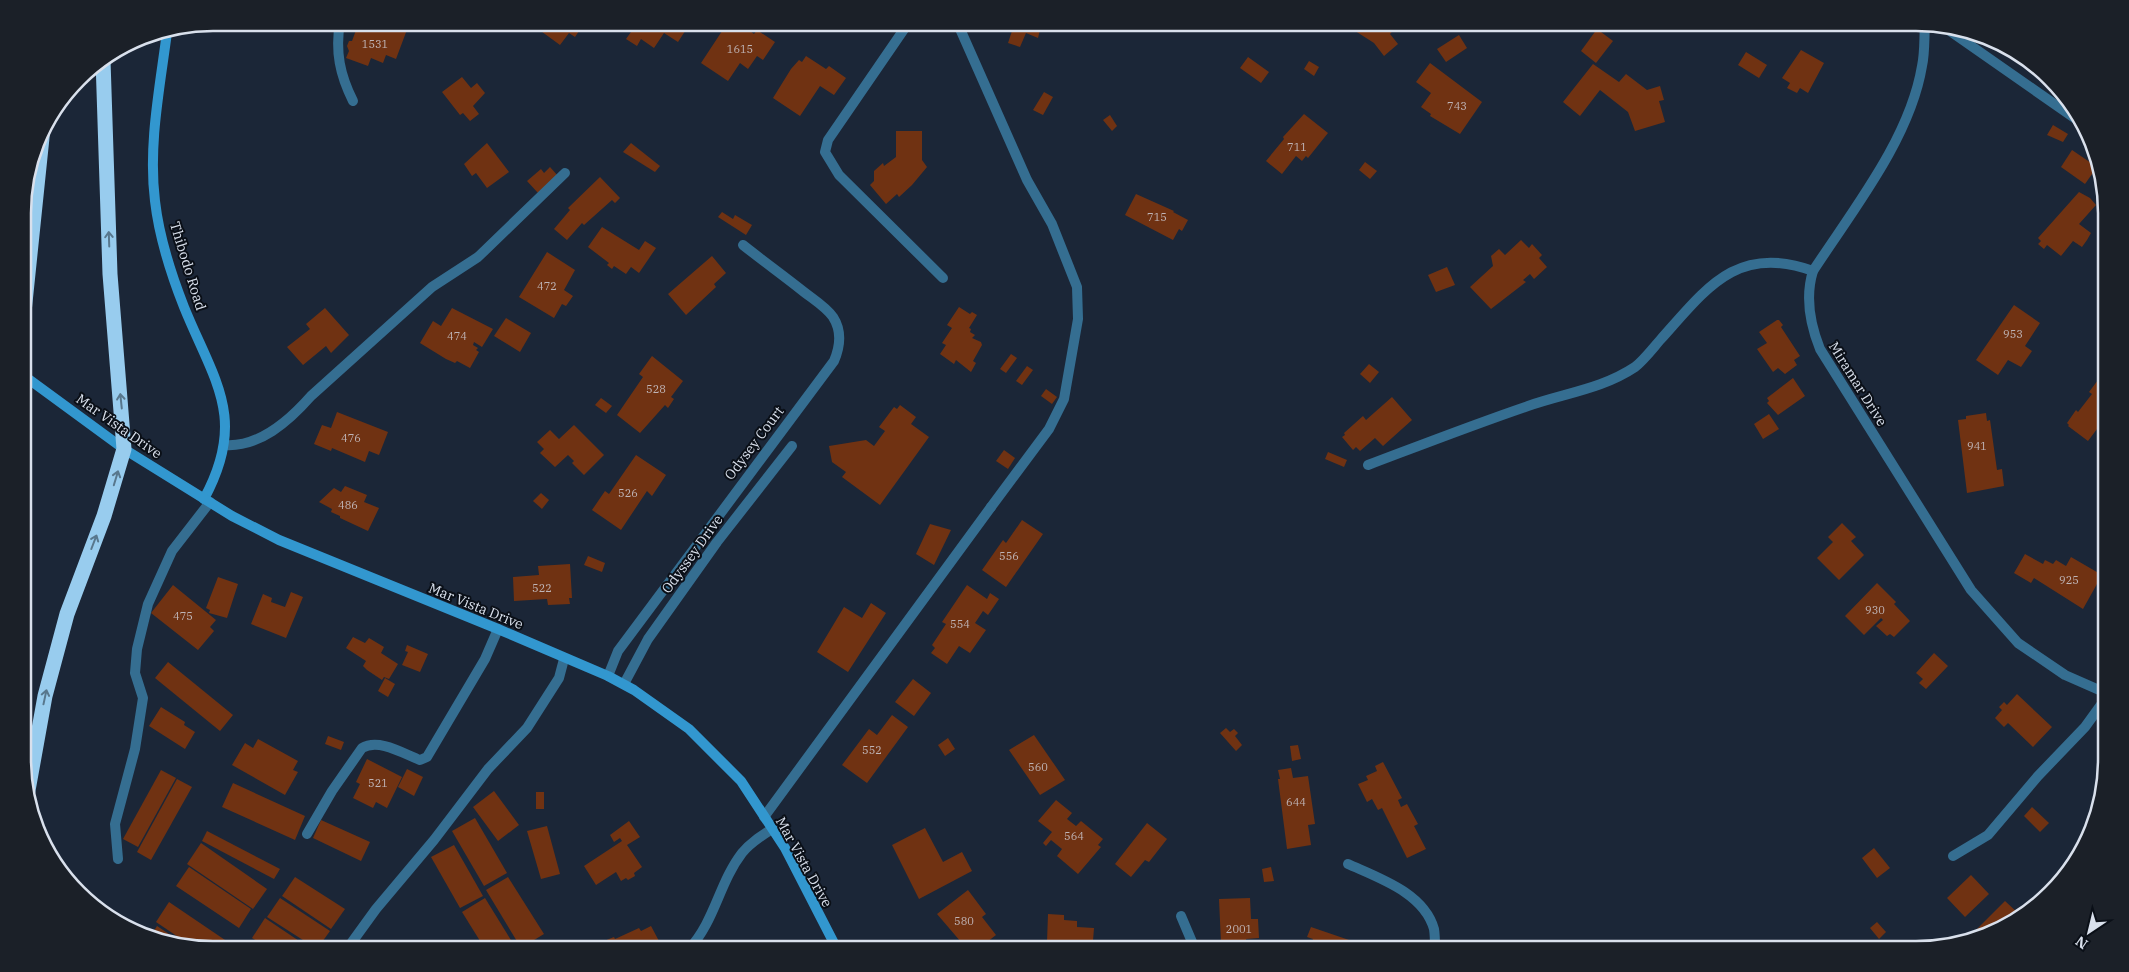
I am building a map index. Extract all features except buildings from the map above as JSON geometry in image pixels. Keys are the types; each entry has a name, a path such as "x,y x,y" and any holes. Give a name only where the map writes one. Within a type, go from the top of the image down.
{"highway":[{"path":"32,772 45,696 67,614 104,516 124,449 110,283 103,68"},
{"path":"31,244 40,158"}],"street":[{"path":"339,31 337,58 344,84 353,101"},
{"path":"903,31 828,140 825,152 839,174 943,278"},
{"path":"764,817 1049,429 1064,400 1078,319 1077,287 1052,224 1027,180 961,31"},
{"name":"Miramar Drive","path":"1924,32 1920,74 1912,102 1884,165 1813,271 1808,287 1812,330 1820,350 1972,590 2018,643 2065,675 2098,689"},
{"path":"1957,36 2068,113"},
{"name":"Thibodo Road","path":"166,37 154,135 155,202 166,251 184,306 221,391 226,422 224,445 220,464 207,500"},
{"path":"224,445 238,446 253,442 298,411 311,396 432,288 478,257 565,173"},
{"name":"Odysey Court","path":"608,676 618,651 834,361 838,352 840,342 833,317 808,295 743,245"},
{"path":"1368,465 1530,405 1600,386 1636,366 1709,285 1734,270 1755,264 1792,263 1813,271"},
{"name":"Mar Vista Drive","path":"31,381 124,449 232,516 279,540 608,676 624,684 689,729 741,781 785,848 833,941"},
{"name":"Odyssey Drive","path":"624,684 648,639 717,542 792,446"},
{"path":"118,859 115,824 135,749 143,698 135,672 137,649 148,604 172,551 207,500"},
{"path":"307,834 332,791 362,748 369,744 379,744 420,760 427,757 485,659 498,629"},
{"path":"354,941 376,909 434,840 488,770 527,728 559,678 564,659"},
{"path":"1954,856 1988,835 2038,776 2084,727 2098,709"},
{"path":"695,941 710,919 742,854 751,843 772,829"},
{"path":"1348,864 1393,884 1415,900 1426,914 1434,929 1435,941"},
{"path":"1181,916 1192,941"}]}
